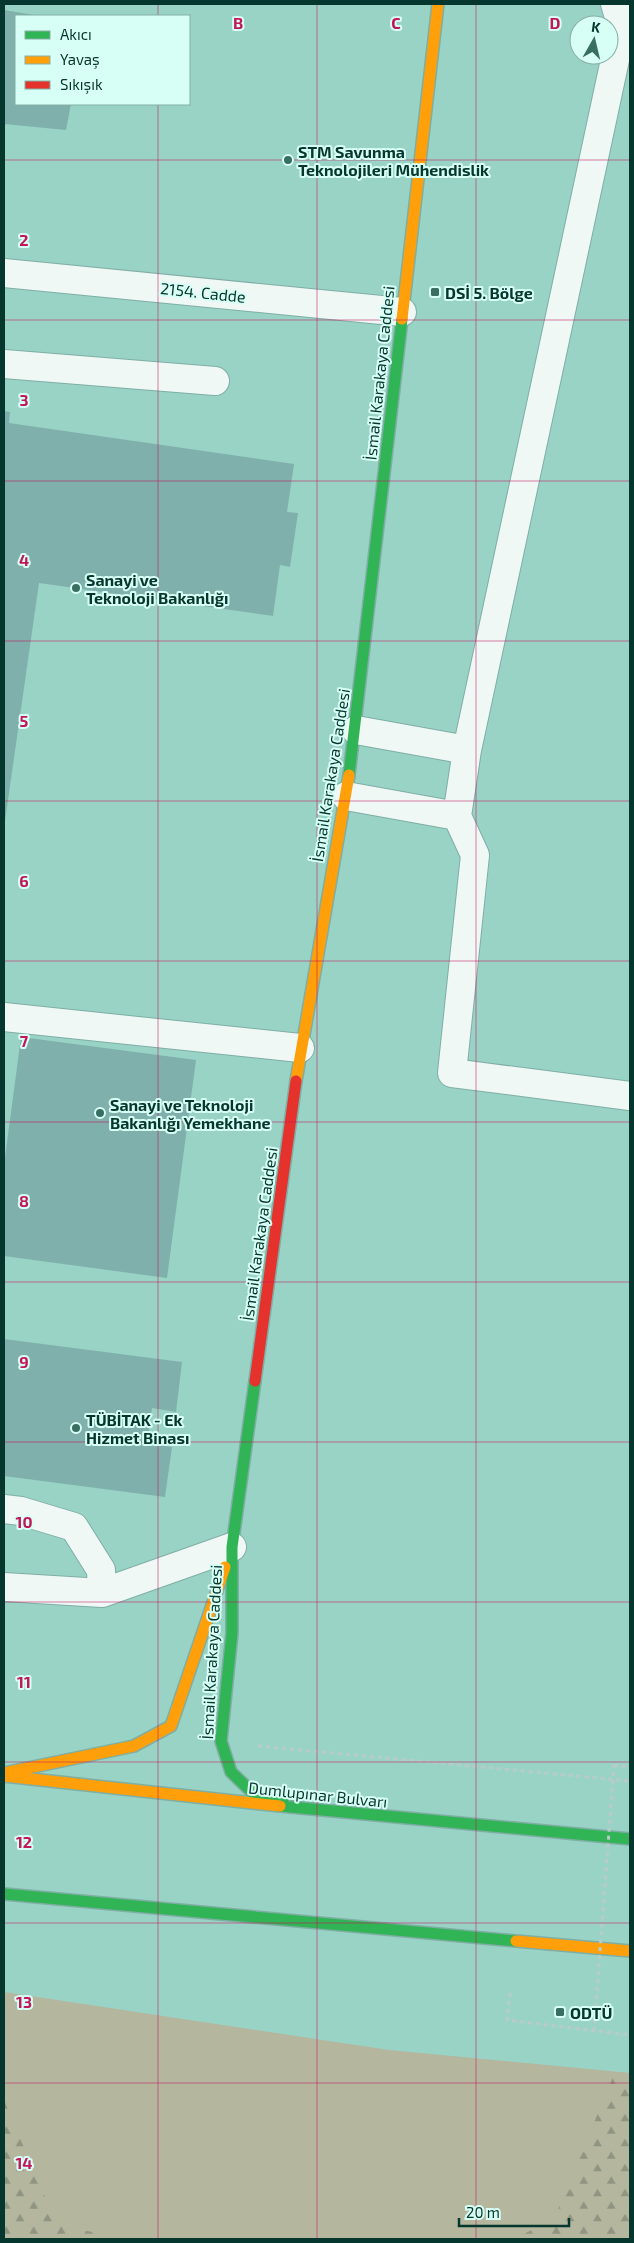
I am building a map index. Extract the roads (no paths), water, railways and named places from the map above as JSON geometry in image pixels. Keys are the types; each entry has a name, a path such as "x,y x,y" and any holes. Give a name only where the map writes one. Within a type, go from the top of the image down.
{"main road":[{"name":"İsmail Karakaya Caddesi","path":"355,1814 255,1795 231,1772 221,1741 232,1633 232,1547 300,1048 346,796 356,730 438,4"},
{"name":"İsmail Karakaya Caddesi","path":"4,1775 134,1746 171,1726 232,1547"},
{"name":"Dumlupınar Bulvarı","path":"4,1775 355,1814 630,1839"},
{"path":"4,1894 630,1952"}],"street":[{"path":"615,4 622,27 468,750 457,816 475,855 452,1073 630,1096"},
{"name":"2154. Cadde","path":"4,273 402,312"},
{"path":"4,364 215,382"},
{"path":"356,730 468,750"},
{"path":"346,796 457,816"},
{"path":"4,1017 300,1048"},
{"path":"4,1509 21,1511 74,1527 100,1570 102,1593"},
{"path":"4,1587 102,1593 232,1547"}],"place":[{"name":"STM Savunma Teknolojileri Mühendislik","path":"288,160"},
{"name":"DSİ 5. Bölge","path":"435,292"},
{"name":"Sanayi ve Teknoloji Bakanlığı","path":"76,588"},
{"name":"Sanayi ve Teknoloji Bakanlığı Yemekhane","path":"100,1113"},
{"name":"TÜBİTAK - Ek Hizmet Binası","path":"76,1428"},
{"name":"ODTÜ","path":"560,2012"}]}
